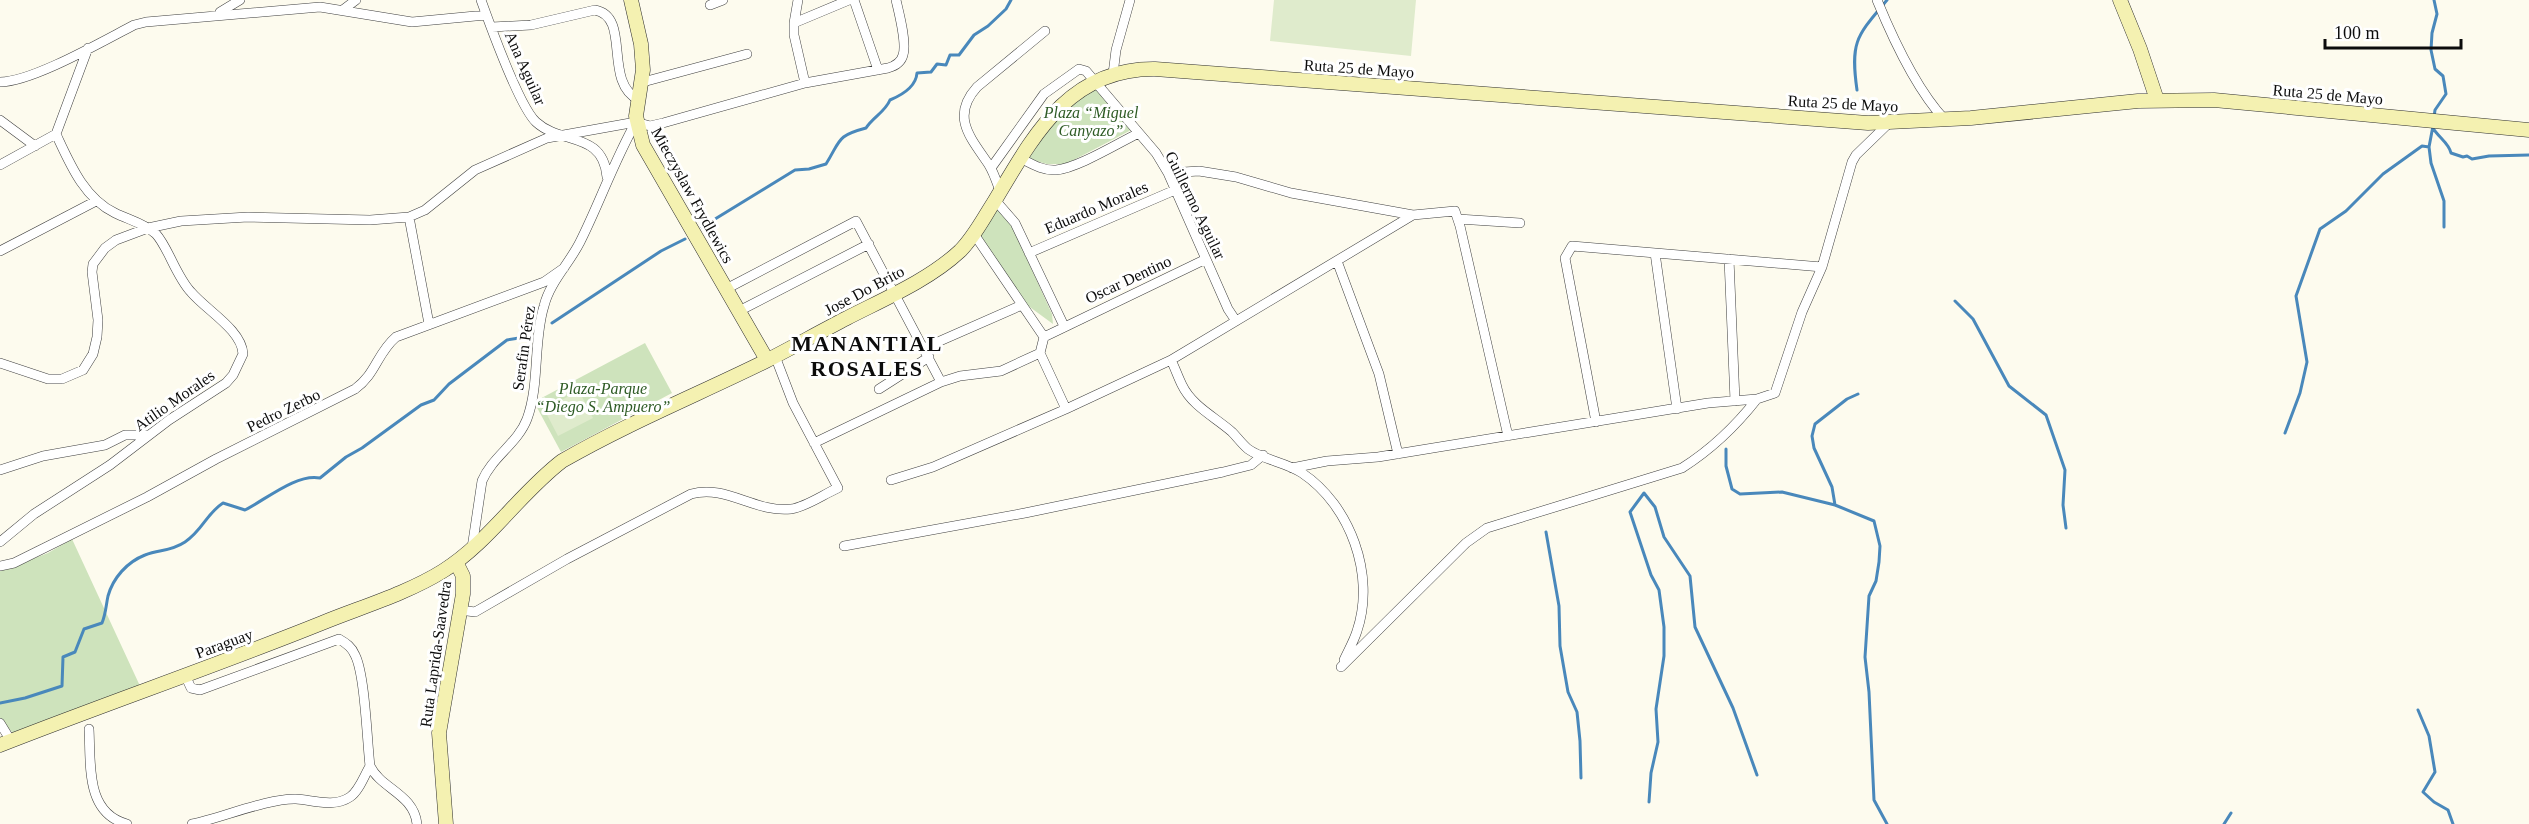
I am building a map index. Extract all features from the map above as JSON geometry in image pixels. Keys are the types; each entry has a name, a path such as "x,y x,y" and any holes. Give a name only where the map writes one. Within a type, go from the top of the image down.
{"main road":[{"name":"Mieczyslaw Frydlewics","path":"631,0 640,44 643,82 636,122 643,145 739,311 771,358"},
{"path":"2120,0 2157,100"},
{"name":"Jose Do Brito","path":"456,562 546,473 562,461 771,358 896,293 943,264 974,234 1020,158 1053,113 1075,93 1096,81 1134,69 1155,69"},
{"name":"Ruta 25 de Mayo","path":"1155,69 1889,123 2157,100 2214,100 2529,130"},
{"name":"Ruta Laprida-Saavedra","path":"446,824 439,733 460,610 463,576 456,562"},
{"name":"Paraguay","path":"5,743 284,638 418,584 456,562"}],"street":[{"path":"215,15 240,0"},
{"path":"306,0 320,7"},
{"path":"344,9 356,0"},
{"name":"Ana Aguilar","path":"481,0 527,111 541,126 591,145 605,163 607,179"},
{"path":"710,5 723,0"},
{"path":"798,0 794,23 805,83"},
{"path":"824,0 837,5"},
{"path":"794,23 851,0 878,70"},
{"path":"0,363 48,379 62,379 83,370 93,354 97,337 98,320 93,264 116,240 148,228 181,221 248,217 370,220 409,217 425,210 475,170 547,138 636,122 650,126 805,83 897,65 903,56 896,0"},
{"path":"1113,74 1116,50 1130,0"},
{"path":"1877,0 1887,24 1930,104 1945,120"},
{"path":"0,82 11,82 30,75 135,25 146,22 320,7 344,9 412,22 486,15"},
{"path":"492,27 531,25 595,10 604,12 612,21 622,82 626,92 639,100"},
{"path":"1045,31 977,87 968,97 964,108 967,130 973,143 991,168 997,196 1015,224 1064,326"},
{"path":"0,165 56,135 88,48"},
{"path":"643,82 747,54"},
{"path":"991,168 1044,94 1079,69 1086,71 1096,81"},
{"name":"Guillermo Aguilar","path":"1096,81 1156,153 1168,173 1236,321"},
{"path":"0,120 35,146"},
{"name":"Serafin Pérez","path":"472,548 486,473 528,418 543,307 579,243 607,179 636,122"},
{"path":"1292,468 1327,461 1398,454 1677,409 1757,399 1776,393 1802,312 1822,267 1852,162 1856,155 1889,123"},
{"path":"1020,158 1042,168 1055,170 1069,167 1139,132"},
{"name":"Atilio Morales","path":"0,542 34,514 110,465 149,435 226,383 233,375 243,354 238,337 192,293 177,274 161,240 148,228 96,201 72,170 56,135"},
{"path":"1168,173 1199,171 1236,177 1291,193 1413,215 1455,211 1508,436"},
{"name":"Eduardo Morales","path":"1029,253 1175,189"},
{"path":"0,251 96,201"},
{"path":"891,480 933,467 1172,360 1413,215"},
{"path":"409,217 429,324"},
{"path":"1458,219 1520,223"},
{"path":"726,288 856,221 941,382"},
{"path":"974,234 1044,337 1040,353 1066,409"},
{"path":"739,311 869,244"},
{"path":"1596,422 1565,258 1572,246 1822,267"},
{"path":"1655,253 1677,409"},
{"name":"Oscar Dentino","path":"1044,337 1206,259"},
{"path":"1729,259 1736,401"},
{"path":"1337,261 1378,374 1398,454"},
{"name":"Pedro Zerbo","path":"0,567 14,563 147,497 216,459 332,402 366,381 384,349 396,337 544,282 564,268"},
{"path":"924,348 1022,305"},
{"path":"814,443 941,382 960,376 1001,371 1040,353"},
{"path":"879,389 929,357"},
{"path":"460,610 475,612 567,559 698,492 717,491 744,502 776,509 793,508 838,488 771,358"},
{"path":"1172,360 1182,387 1192,399 1232,431 1248,449 1292,468 1325,490 1349,526 1358,551 1362,585 1361,607 1358,630 1341,667 1466,543 1487,528 1682,468 1706,453 1734,426 1757,399"},
{"path":"0,470 43,456 105,445 125,435 149,435"},
{"path":"844,546 1025,513 1223,472 1251,465 1263,455"},
{"path":"185,675 191,688 200,690 339,639 350,647 359,664 370,766 375,777 403,796 417,824"},
{"path":"0,723 5,743"},
{"path":"89,729 95,795 106,813 127,824"},
{"path":"192,824 283,800 327,803 340,801 351,797 370,766"}],"green space":[{"path":"1274,0 1416,0 1411,56 1270,41"},
{"name":"Plaza “Miguel Canyazo”","path":"1095,86 1135,128 1066,164 1047,164 1029,159 1053,120"},
{"path":"995,207 1012,226 1052,314 1053,324 1027,305 980,237"},
{"name":"Plaza-Parque “Diego S. Ampuero”","path":"645,343 672,393 561,452 534,402"},
{"path":"579,391 593,418 558,436 544,409"},
{"path":"72,539 140,686 16,736 0,720 0,571 48,553"}],"waterway":[{"path":"702,227 795,170 826,164 840,140 866,128 890,100 904,93 911,86 917,73 931,72 937,64 946,65 950,55 959,55 974,35 988,26 1006,9 1011,0"},
{"path":"1857,90 1855,60 1858,40 1862,31 1887,0"},
{"path":"2434,0 2437,14 2432,33 2431,50 2435,69 2443,76 2446,94 2435,110 2434,117"},
{"path":"2433,126 2429,147 2431,163 2444,201 2444,227"},
{"path":"2433,128 2451,153 2463,157 2467,156 2472,159 2489,156 2529,155"},
{"path":"2285,433 2300,393 2307,362 2296,296 2320,229 2346,211 2383,174 2422,146 2429,147"},
{"path":"552,323 661,251 685,239"},
{"path":"1955,301 1973,319 2009,386 2046,415 2065,470 2063,505 2066,528"},
{"path":"0,703 62,686 63,657 75,652 84,629 102,623 113,583 132,562 145,555 185,542 223,503 245,510 291,483 301,479 320,478 421,405 434,400 449,384 507,340 519,338"},
{"path":"1858,394 1847,399 1815,424 1812,436 1814,448 1832,487 1835,505 1874,521 1880,546 1876,581 1869,596 1865,657 1874,800 1887,824"},
{"path":"1726,449 1726,466 1732,489 1740,494 1782,492 1835,505"},
{"path":"1649,802 1651,773 1658,742 1656,709 1664,656 1664,627 1659,590 1651,575 1630,512 1644,493 1655,507 1664,537 1690,576 1695,627 1733,708 1757,775"},
{"path":"1546,532 1559,606 1560,646 1568,692 1577,712 1581,778"},
{"path":"2418,710 2429,736 2435,772 2423,792 2448,810 2453,824"},
{"path":"2224,824 2231,813"}],"district":[{"name":"MANANTIAL ROSALES","path":"867,356"}]}
